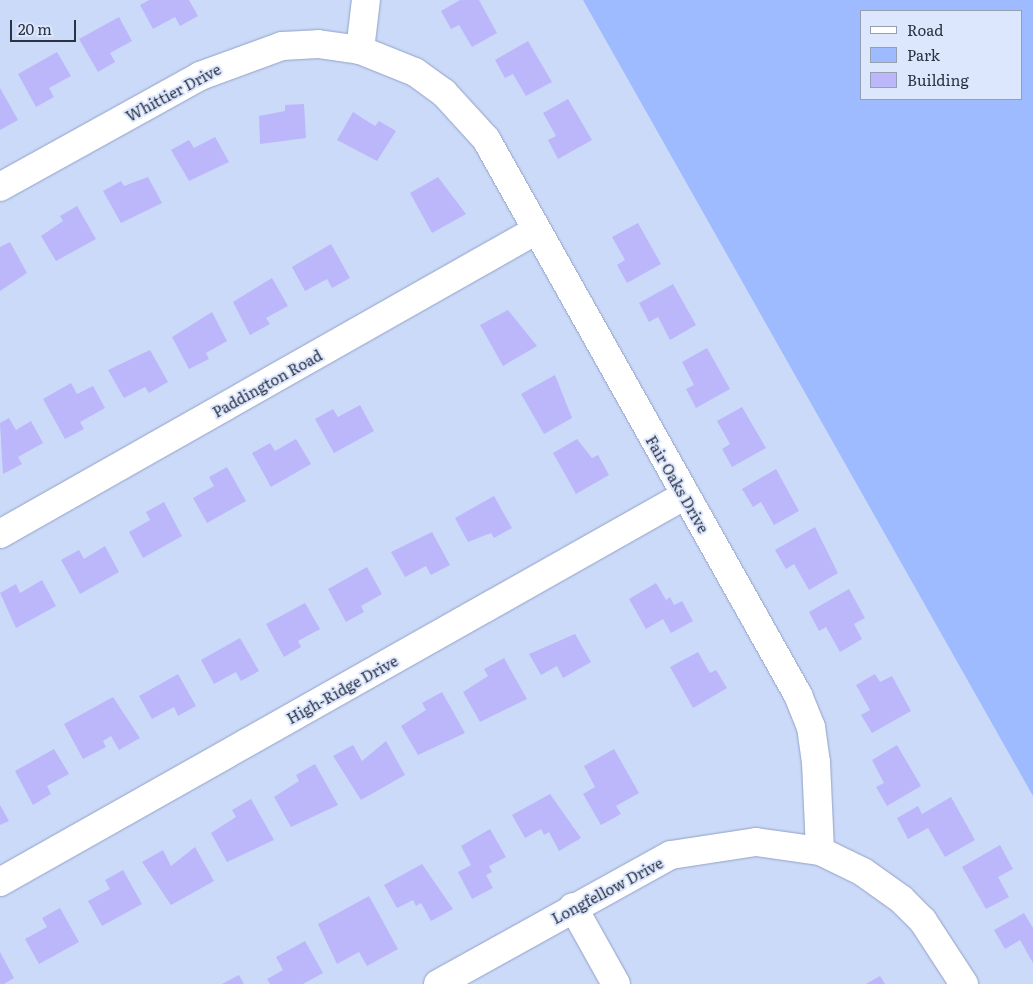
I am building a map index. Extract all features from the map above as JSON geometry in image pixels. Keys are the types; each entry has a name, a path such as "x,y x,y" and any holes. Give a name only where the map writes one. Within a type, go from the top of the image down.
{"street":[{"path":"360,50 366,0"},
{"name":"Whittier Drive","path":"0,187 200,76 256,52 318,44 360,50"},
{"name":"Fair Oaks Drive","path":"360,50 415,72 464,112 486,139 535,231 806,711 816,762 820,851"},
{"name":"Paddington Road","path":"0,534 535,231"},
{"name":"High-Ridge Drive","path":"0,882 684,496"},
{"name":"Longfellow Drive","path":"438,984 653,863 690,850 756,842 820,851"},
{"path":"820,851 863,872 901,899 923,921 964,984"},
{"path":"574,907 616,984"}],"green space":[{"path":"583,0 1033,0 1033,796"}],"building":[{"path":"149,0 189,0 198,16 180,26 175,17 153,29 140,5"},
{"path":"460,0 479,0 497,33 472,47 459,25 451,29 441,11"},
{"path":"119,17 132,41 110,53 115,62 98,72 79,39"},
{"path":"528,41 552,82 526,96 513,74 505,78 495,60"},
{"path":"57,52 71,76 49,88 54,97 36,107 18,74"},
{"path":"0,88 18,120 0,130"},
{"path":"568,99 592,140 558,159 548,140 556,136 543,113"},
{"path":"304,104 306,138 260,144 259,116 285,111 285,105"},
{"path":"353,112 375,126 379,121 396,131 377,161 337,140"},
{"path":"215,137 229,162 189,181 171,150 189,140 194,148"},
{"path":"148,177 162,203 121,223 103,191 121,181 124,186"},
{"path":"438,177 466,214 432,233 410,193"},
{"path":"77,206 96,239 56,261 41,236 63,221 60,216"},
{"path":"638,223 661,264 627,283 617,265 625,260 612,237"},
{"path":"10,242 27,273 0,291 0,247"},
{"path":"331,244 350,278 332,288 327,279 305,291 292,267"},
{"path":"272,278 288,306 266,318 270,324 250,335 233,302"},
{"path":"673,284 696,325 670,340 658,317 649,322 639,303"},
{"path":"508,310 537,346 503,366 480,325"},
{"path":"212,312 227,341 206,353 209,359 189,369 172,337"},
{"path":"707,348 730,389 696,408 686,389 694,385 682,362"},
{"path":"150,350 168,382 149,393 145,387 124,398 108,370"},
{"path":"555,375 572,418 544,434 521,394"},
{"path":"71,383 77,394 93,386 105,408 80,422 84,429 65,439 43,399"},
{"path":"360,405 374,431 334,453 315,419 333,409 338,417"},
{"path":"742,407 766,448 732,467 722,449 730,444 717,421"},
{"path":"9,418 16,430 31,421 43,443 18,457 22,464 3,474 0,423"},
{"path":"296,439 311,464 271,487 252,453 270,443 275,451"},
{"path":"577,439 592,458 598,455 609,475 576,494 553,453"},
{"path":"227,467 246,501 207,523 193,498 214,486 209,477"},
{"path":"776,469 799,511 774,525 761,502 753,507 742,489"},
{"path":"494,496 512,528 494,538 491,533 468,542 455,518"},
{"path":"164,502 182,536 143,558 129,532 150,520 146,512"},
{"path":"815,527 838,573 809,590 794,564 786,569 775,550"},
{"path":"432,532 450,565 431,575 426,566 405,577 391,552"},
{"path":"105,546 119,572 80,594 61,560 79,550 84,559"},
{"path":"367,567 382,594 361,606 364,612 346,622 328,589"},
{"path":"42,580 56,606 16,628 0,593 16,584 20,593"},
{"path":"656,583 666,600 670,597 674,605 682,601 693,621 671,633 663,619 646,629 629,599"},
{"path":"849,589 865,618 854,624 862,639 840,652 826,627 819,631 809,612"},
{"path":"305,603 320,629 298,641 301,647 284,657 266,624"},
{"path":"575,634 591,662 563,678 557,666 541,675 529,654"},
{"path":"240,638 259,671 241,681 236,672 214,684 201,660"},
{"path":"698,652 710,673 716,670 727,688 693,708 670,667"},
{"path":"504,658 527,699 480,722 463,692 488,676 484,669"},
{"path":"178,674 196,706 178,716 174,707 152,719 139,696"},
{"path":"875,674 880,682 892,676 911,711 872,733 861,715 870,710 856,685"},
{"path":"442,692 465,733 418,755 401,726 426,710 422,703"},
{"path":"113,697 140,738 119,750 111,736 103,741 106,747 83,759 64,724"},
{"path":"386,741 405,775 361,800 333,756 353,745 362,761"},
{"path":"897,745 921,786 887,806 876,787 884,783 872,760"},
{"path":"54,749 69,774 47,786 51,794 33,805 15,771"},
{"path":"614,749 639,793 616,806 621,814 601,825 583,794 595,787 584,766"},
{"path":"315,764 338,805 291,827 274,797 299,781 296,775"},
{"path":"550,794 581,838 559,851 549,832 544,835 541,829 525,838 512,815"},
{"path":"951,797 975,840 945,857 928,828 908,839 897,818 918,806 922,814"},
{"path":"251,799 274,840 227,862 211,833 236,817 232,810"},
{"path":"0,805 9,821 0,825"},
{"path":"490,829 506,857 489,866 492,872 486,875 493,888 472,899 458,872 471,865 461,846"},
{"path":"1000,845 1013,869 998,877 1009,897 986,909 962,867"},
{"path":"195,847 214,881 171,905 142,862 163,850 171,866"},
{"path":"422,864 453,909 431,921 421,903 416,906 413,900 397,908 384,885"},
{"path":"123,870 142,904 102,926 88,901 110,889 105,880"},
{"path":"369,896 398,949 367,966 359,952 337,964 318,924"},
{"path":"60,908 79,942 39,964 25,939 47,927 42,918"},
{"path":"1024,913 1033,928 1033,963 1020,940 1005,949 994,930"},
{"path":"305,941 323,973 303,984 270,984 267,979 283,970 276,957"},
{"path":"0,952 14,978 4,984 0,984"},
{"path":"239,975 244,984 222,984"},
{"path":"880,976 885,984 866,984"}]}
